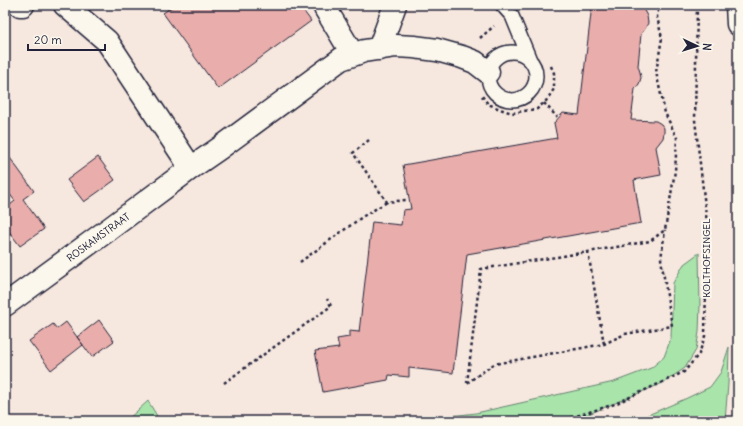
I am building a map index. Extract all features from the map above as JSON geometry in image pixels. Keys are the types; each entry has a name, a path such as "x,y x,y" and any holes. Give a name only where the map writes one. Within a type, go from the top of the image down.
{"street":[{"path":"65,5 107,41 191,168"},
{"path":"325,5 325,8 354,55"},
{"path":"379,49 395,5"},
{"path":"737,5 738,24"},
{"name":"ROSKAMSTRAAT","path":"5,305 341,59 364,51 396,46 414,47 437,50 462,57 475,62 488,72"}],"lane":[{"path":"502,5 512,16 534,67 536,75 535,83 531,90 518,100 502,98 490,87 488,72 490,64 495,58 509,52 517,52 530,60"}],"path":[{"path":"660,5 657,17 662,38 656,72 665,113 677,138 675,171 664,230 661,259 672,326 625,334 604,344 494,364 467,383 481,269 588,252 650,240 664,230"},
{"name":"KOLTHOFSINGEL","path":"560,421 615,404 684,372 699,354 705,336 707,224 695,120 697,5"},
{"path":"544,103 557,117"},
{"path":"370,140 353,153 387,202"},
{"path":"300,262 362,217 387,202 406,200"},
{"path":"588,252 604,344"},
{"path":"224,383 331,306 327,300"}],"green space":[{"path":"699,253 700,306 699,332 696,350 685,368 663,383 572,421 409,421 476,413 614,382 651,368 664,357 671,338 673,283 684,264"},
{"path":"729,347 725,421 634,421 710,387 721,372"},
{"path":"148,401 160,421 126,421"}],"building":[{"path":"175,5 299,5 311,21 218,89 163,13"},
{"path":"592,5 641,5 647,16 648,23 641,34 638,66 641,78 635,89 631,120 656,121 664,128 664,133 663,138 656,147 661,175 634,180 641,223 467,254 453,373 409,368 409,377 389,375 388,380 323,392 315,351 339,348 337,339 349,337 349,331 359,332 372,222 401,225 403,210 411,209 403,165 557,138 554,123 563,113 579,115"},
{"path":"5,151 34,191 23,199 44,229 20,246 5,226 5,209 15,201 5,188"},
{"path":"98,157 115,180 84,202 67,180"},
{"path":"99,320 114,341 92,357 77,337"},
{"path":"66,322 83,345 51,370 29,341 53,324 57,329"}]}
